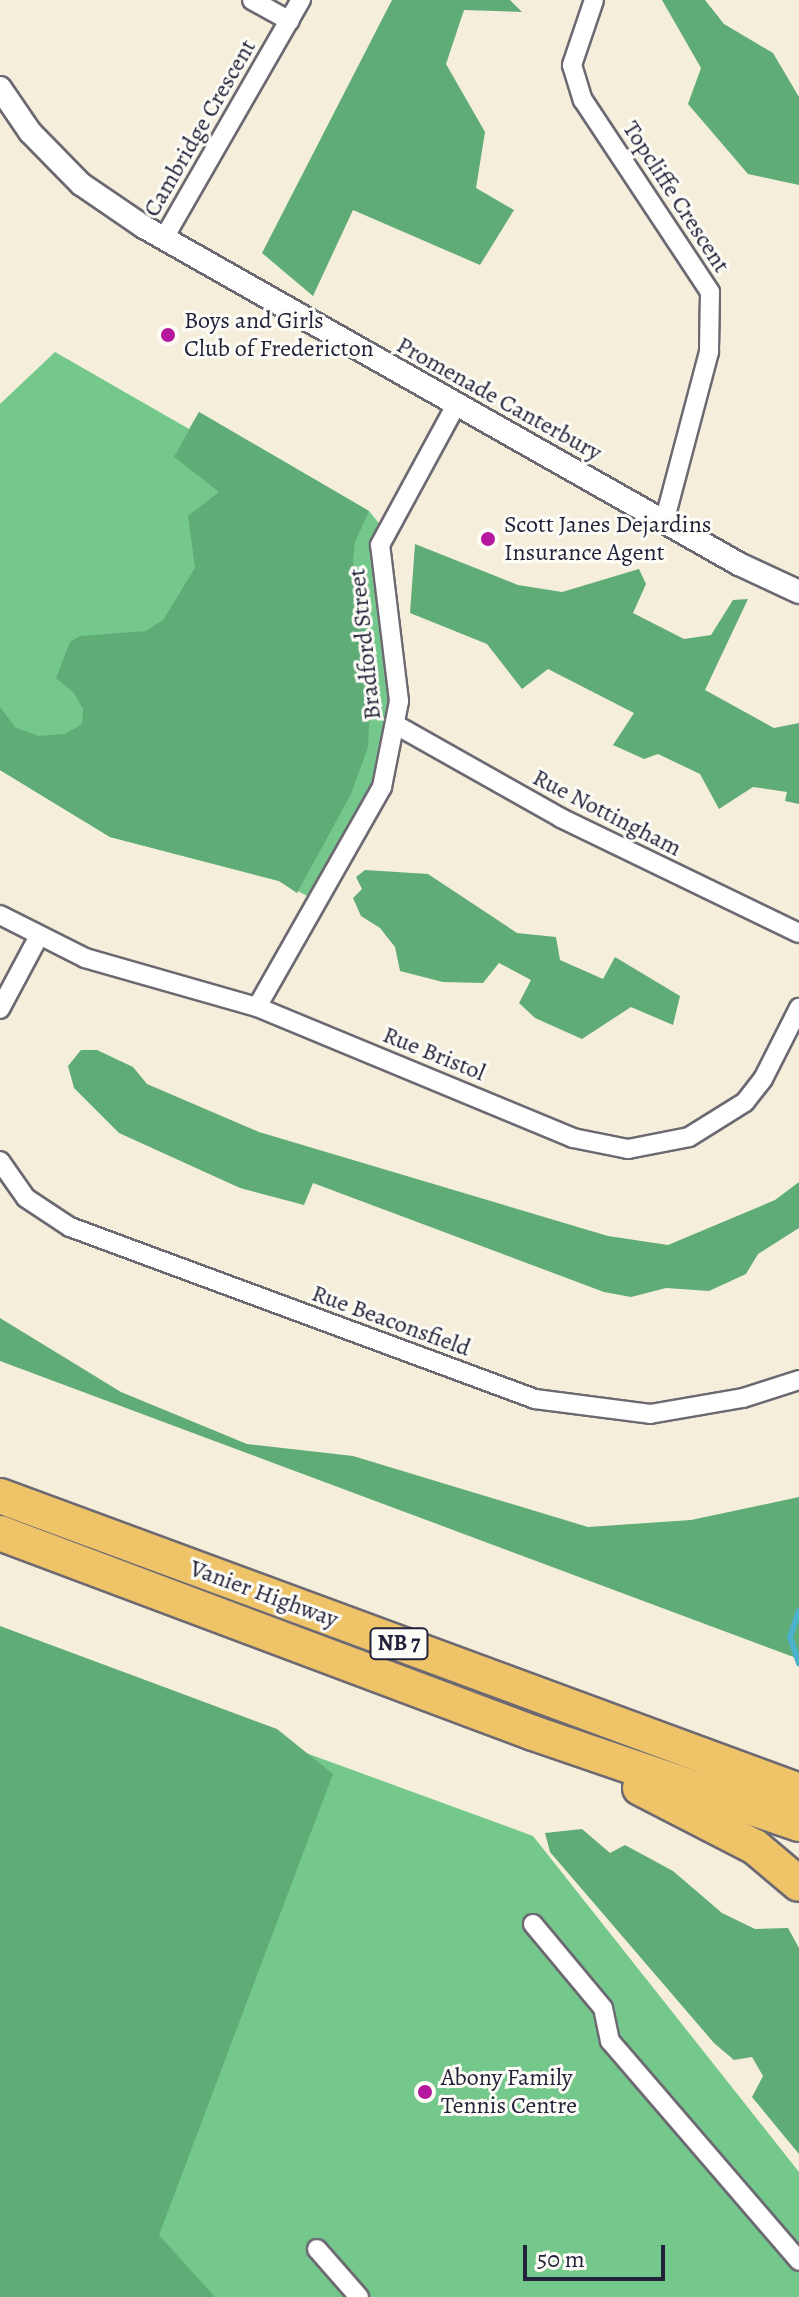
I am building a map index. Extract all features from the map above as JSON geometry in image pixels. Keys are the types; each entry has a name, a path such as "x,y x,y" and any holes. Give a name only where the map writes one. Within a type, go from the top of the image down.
{"highway":[{"name":"Vanier Highway","path":"0,1496 799,1791"},
{"name":"Vanier Highway","path":"0,1533 533,1733 799,1824"},
{"path":"533,1733 755,1847 799,1884"}],"street":[{"path":"252,0 290,21"},
{"name":"Cambridge Crescent","path":"164,238 301,0"},
{"name":"Topcliffe Crescent","path":"594,0 572,65 583,100 710,292 709,352 664,522"},
{"name":"Promenade Canterbury","path":"0,88 30,132 81,184 164,238 664,522 799,592"},
{"name":"Bradford Street","path":"257,1007 382,787 398,726 380,545 456,405"},
{"name":"Rue Nottingham","path":"398,726 561,818 799,933"},
{"name":"Rue Bristol","path":"0,915 85,958 257,1007 573,1138 628,1149 689,1137 745,1102 770,1068 799,1008"},
{"path":"0,1009 39,936"},
{"name":"Rue Beaconsfield","path":"0,1161 26,1198 70,1227 535,1399 650,1414 715,1404 799,1380"},
{"path":"533,1924 603,2008 610,2041 799,2261"},
{"path":"317,2249 359,2297"}],"green space":[{"path":"392,0 510,0 522,12 464,10 446,64 485,132 476,188 514,210 480,265 353,210 313,296 262,253"},
{"path":"662,0 705,0 724,24 773,53 799,97 799,185 748,174 688,104 701,68"},
{"path":"55,352 189,429 199,412 369,511 386,532 399,701 382,787 322,904 279,881 110,837 0,770 0,404"},
{"path":"199,412 369,511 355,542 353,561 372,664 368,747 351,794 297,893 279,881 110,837 0,770 0,707 15,727 38,736 65,734 82,724 83,709 74,693 56,678 70,642 80,636 146,631 163,620 195,568 188,516 219,492 174,457"},
{"path":"415,544 518,585 562,592 639,569 646,584 633,613 684,639 711,635 733,600 748,599 705,690 774,728 799,723 799,804 785,801 787,792 753,787 719,809 700,774 658,754 644,759 613,745 634,713 548,669 522,689 487,644 410,613"},
{"path":"365,870 428,874 517,933 556,937 560,960 603,979 615,957 680,996 673,1025 631,1007 582,1039 535,1018 519,1003 531,980 499,963 483,983 443,982 400,971 395,947 380,928 361,916 353,898 362,889 356,877"},
{"path":"81,1050 97,1050 133,1067 147,1084 259,1132 608,1236 668,1245 775,1200 799,1182 799,1228 758,1254 746,1274 709,1291 666,1288 631,1297 604,1292 313,1183 304,1205 240,1188 119,1133 74,1088 68,1066"},
{"path":"0,1318 121,1392 247,1444 353,1456 588,1527 691,1520 799,1497 799,1659 0,1361"},
{"path":"0,1626 277,1729 333,1774 159,2235 215,2297 0,2297"},
{"path":"0,1641 533,1836 799,2172 799,2297 0,2297"},
{"path":"582,1829 610,1853 625,1845 673,1871 722,1913 755,1929 788,1928 799,1948 799,2154 752,2097 763,2076 752,2057 734,2060 714,2043 550,1852 545,1833"}],"waterway":[{"path":"799,1611 790,1637 799,1663"}],"place":[{"name":"Boys and Girls Club of Fredericton","path":"168,335"},
{"name":"Scott Janes Dejardins Insurance Agent","path":"488,539"},
{"name":"Abony Family Tennis Centre","path":"425,2092"}]}
